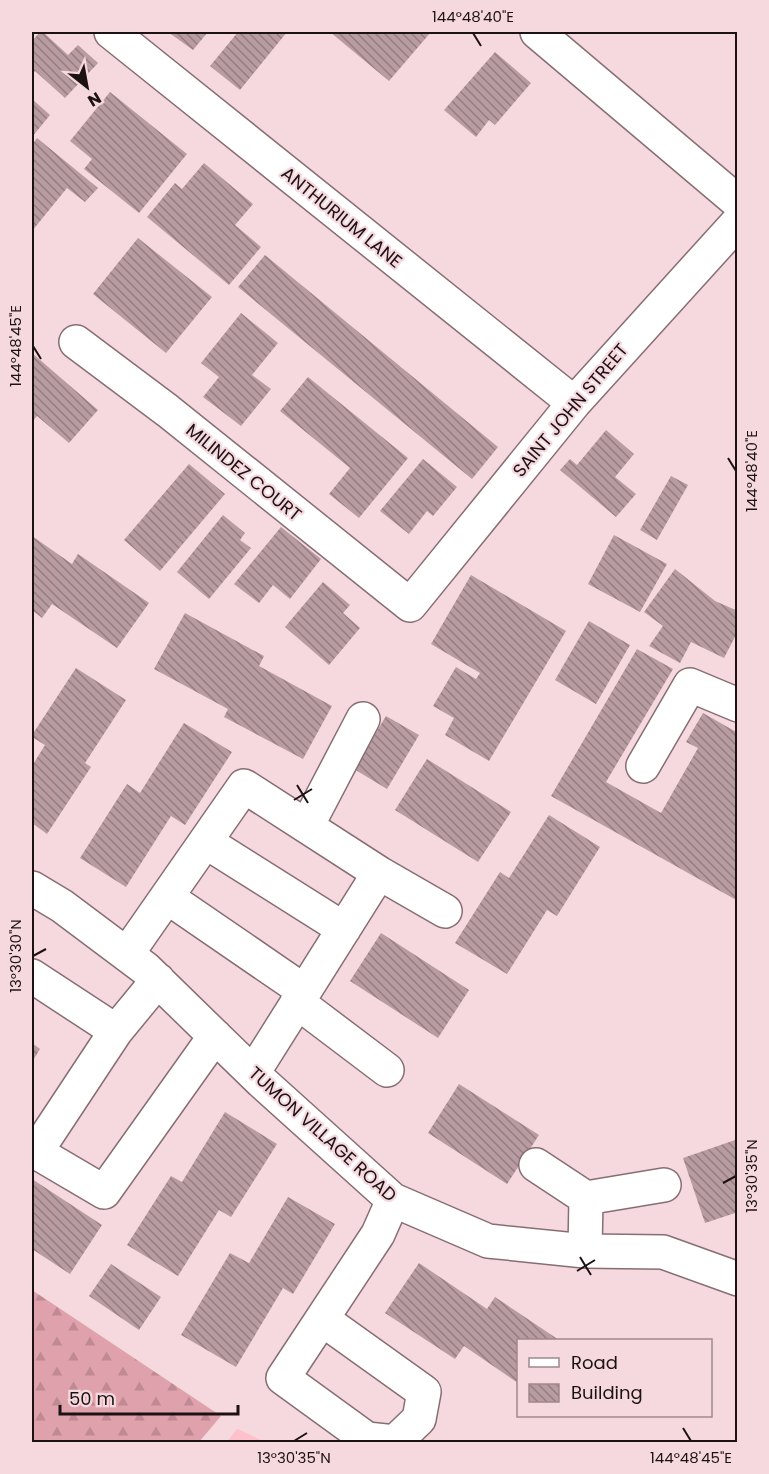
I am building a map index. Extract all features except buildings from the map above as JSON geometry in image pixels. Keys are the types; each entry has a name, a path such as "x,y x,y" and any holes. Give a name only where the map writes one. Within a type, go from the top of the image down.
{"street":[{"name":"ANTHURIUM LANE","path":"111,32 574,403"},
{"path":"537,32 738,202"},
{"name":"SAINT JOHN STREET","path":"410,605 574,403 738,222"},
{"name":"MILINDEZ COURT","path":"76,342 168,411 410,605"},
{"path":"643,766 690,685 738,705"},
{"path":"307,826 363,719"},
{"path":"127,954 244,786 379,873 445,911"},
{"path":"206,842 344,928"},
{"path":"253,1073 379,873"},
{"name":"TUMON VILLAGE ROAD","path":"32,888 62,906 146,969 253,1073 393,1200 488,1241 585,1251 663,1252 738,1279"},
{"path":"167,897 301,997 387,1070"},
{"path":"32,976 116,1031"},
{"path":"158,980 116,1031 36,1152 104,1192 215,1036"},
{"path":"536,1165 586,1198 664,1185"},
{"path":"585,1251 586,1198"},
{"path":"322,1319 378,1234 393,1200"}],"shaded area":[{"path":"238,1429 265,1442 227,1442"}],"green space":[{"path":"32,1290 221,1416 199,1442 32,1442"}]}
